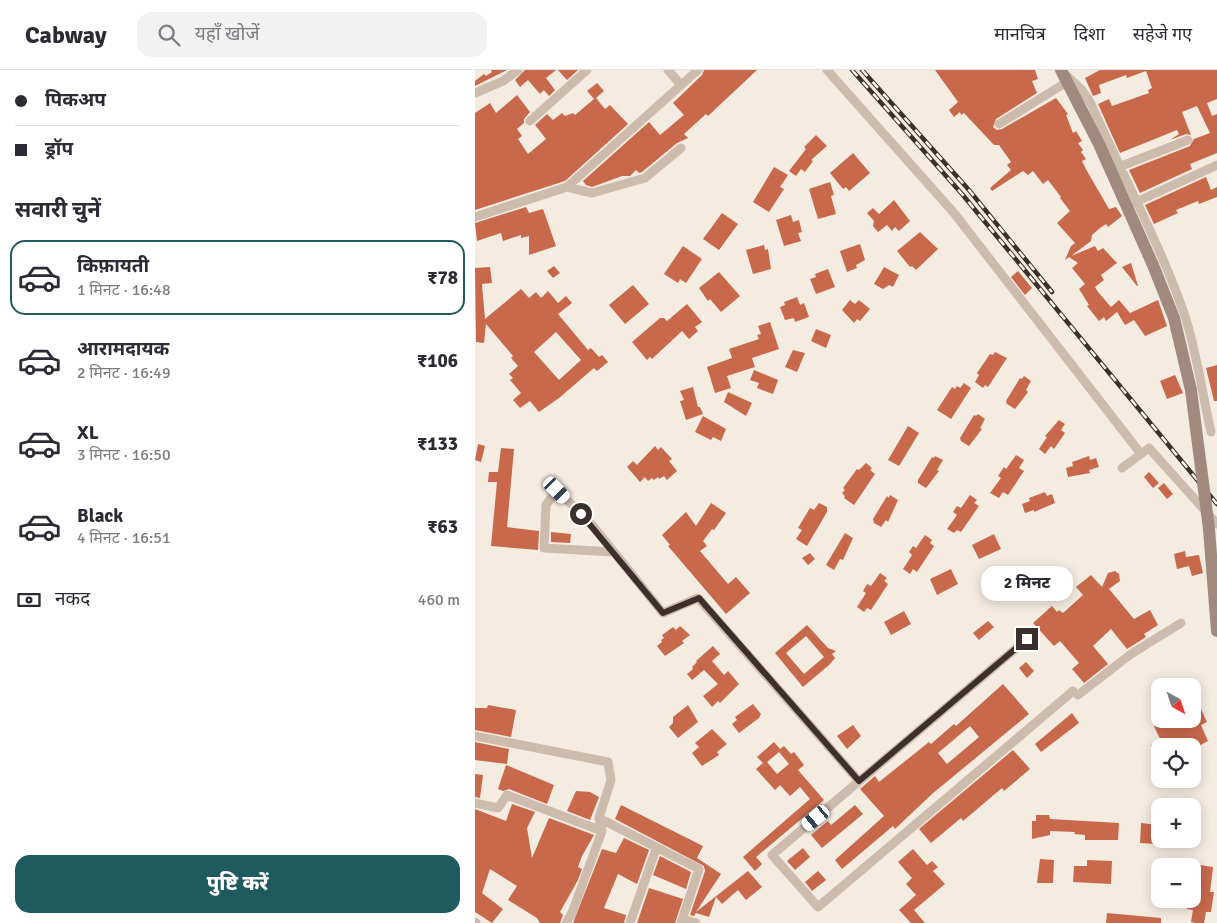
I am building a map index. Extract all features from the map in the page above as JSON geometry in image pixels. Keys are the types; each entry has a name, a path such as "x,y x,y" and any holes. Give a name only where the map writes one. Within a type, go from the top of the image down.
{"street":[{"path":"475,93 503,81 518,70"},
{"path":"529,121 587,70"},
{"path":"668,70 681,85"},
{"path":"475,217 567,187 698,70"},
{"path":"827,70 954,213 1141,454"},
{"path":"999,124 1064,74"},
{"path":"1064,74 1082,90 1091,104 1162,258 1184,314 1195,353 1211,432"},
{"path":"1064,74 1099,144 1153,265 1174,318 1191,390 1209,529 1217,631"},
{"path":"1119,167 1188,140"},
{"path":"567,187 592,193 645,178 681,148"},
{"path":"1135,202 1217,165"},
{"path":"1122,468 1149,448 1217,524"},
{"path":"614,552 544,548 546,505 557,490 593,526 614,552 663,613 699,598 859,781"},
{"path":"1027,639 772,855 818,907 1075,693 1131,654 1181,623"},
{"path":"475,736 608,762 611,780 599,818 602,831 572,913 565,923"},
{"path":"475,803 498,808 507,795 602,831"},
{"path":"599,818 656,849 699,869 682,921 696,923"},
{"path":"630,923 656,849"}],"building":[{"path":"491,70 507,70 475,86 475,81 484,74 486,76 492,72"},
{"path":"525,70 556,70 546,78 555,90 549,96 544,90 540,94 528,80 520,87 515,80"},
{"path":"558,70 578,70 567,80"},
{"path":"704,70 757,70 708,116 706,114 684,134 688,138 677,143 642,172 639,173 636,170 630,176 622,176 592,187 586,185 583,181 649,122 660,135 684,115 673,103 702,75"},
{"path":"935,70 1035,70 1038,79 1032,81 1037,93 996,119 993,127 997,130 1002,129 1056,98 1068,114 1066,115 1073,133 1076,131 1082,141 1078,143 1086,159 1082,161 1087,171 1109,209 1116,207 1122,216 1108,227 1106,224 1100,228 1092,235 1091,241 1071,256 1095,246 1098,251 1103,248 1117,263 1101,275 1104,280 1095,287 1098,292 1111,307 1119,300 1130,313 1158,300 1167,326 1145,336 1134,320 1125,325 1117,312 1106,321 1104,317 1099,321 1087,306 1089,305 1079,289 1085,284 1072,268 1078,263 1069,257 1065,260 1071,246 1075,243 1057,223 1070,211 1061,197 1048,180 1043,184 1033,171 1028,175 1023,171 992,191 990,188 1011,170 1007,165 1011,162 999,145 994,145 964,113 961,115 960,112 954,117 949,110 958,102"},
{"path":"1100,70 1217,70 1217,99 1207,103 1212,116 1217,114 1217,153 1190,164 1192,169 1140,193 1129,170 1190,146 1194,139 1210,133 1197,106 1182,112 1191,135 1186,134 1170,140 1179,134 1177,130 1120,153 1098,104 1109,99 1112,106 1149,93 1148,90 1152,88 1146,71 1127,78 1126,75 1099,85 1101,93 1093,96 1085,78"},
{"path":"597,83 604,91 596,98 605,109 610,105 628,124 565,181 475,210 475,113 490,103 496,113 517,95 530,112 524,119 524,123 517,129 522,136 518,139 528,154 546,139 535,125 547,114 553,120 562,113 565,116 573,113 575,115 594,99 587,91"},
{"path":"816,135 827,146 811,160 813,161 805,172 801,169 796,176 789,171 806,149 804,147"},
{"path":"853,153 870,173 849,191 846,187 843,189 830,173"},
{"path":"774,167 788,175 780,187 784,189 769,212 753,202"},
{"path":"1206,177 1211,190 1217,187 1217,197 1199,204 1198,201 1176,210 1178,213 1154,224 1145,205"},
{"path":"830,182 834,195 831,196 836,214 818,219 809,189"},
{"path":"894,200 910,221 899,231 895,227 892,231 887,225 878,232 873,226 874,221 867,213 873,208 879,214"},
{"path":"526,207 529,213 543,209 556,246 529,255 529,236 521,238 521,235 503,241 501,233 477,241 475,223"},
{"path":"722,213 738,224 719,250 703,239"},
{"path":"791,215 793,222 799,220 802,232 798,233 801,241 784,246 776,220"},
{"path":"920,232 938,249 916,270 912,266 910,267 897,251"},
{"path":"860,244 865,260 856,265 857,268 847,272 840,251"},
{"path":"764,245 765,250 768,249 771,269 753,274 746,250"},
{"path":"683,246 702,259 686,283 680,279 678,283 664,274"},
{"path":"1131,263 1138,286 1122,267"},
{"path":"554,266 560,273 553,278 547,271"},
{"path":"490,267 492,283 482,284 485,319 521,289 529,298 536,292 541,298 548,291 558,303 566,296 572,303 558,314 588,350 591,348 599,357 602,355 608,362 597,371 594,368 559,398 539,412 530,401 520,408 513,400 521,393 510,380 513,378 509,374 518,366 511,358 513,356 486,324 484,343 476,342 475,268","holes":["556,332 581,360 559,380 534,352"]},
{"path":"884,267 899,275 893,287 889,285 883,289 874,284"},
{"path":"828,269 835,287 816,294 810,279 816,277 815,274"},
{"path":"1018,271 1032,288 1025,295 1011,277"},
{"path":"719,272 740,296 721,312 710,299 708,301 699,288"},
{"path":"633,285 649,304 625,324 609,305"},
{"path":"797,297 800,305 804,303 809,317 795,322 794,318 785,320 780,307 785,305 784,302"},
{"path":"850,300 855,304 859,300 870,309 860,321 857,319 854,323 842,310"},
{"path":"687,304 702,322 695,327 698,331 689,339 682,331 652,359 650,357 647,360 632,342 660,318 664,318 667,321"},
{"path":"770,322 779,349 752,358 755,367 727,376 731,388 715,393 707,367 732,358 729,349 759,339 757,335 761,334 758,326"},
{"path":"816,329 831,335 826,348 811,341"},
{"path":"793,350 805,353 797,372 785,367"},
{"path":"995,352 1007,358 988,387 985,385 983,388 975,382 979,375 977,373 990,354 993,355"},
{"path":"1217,365 1217,401 1214,401 1206,368"},
{"path":"754,370 778,380 773,394 757,388 759,383 750,380"},
{"path":"1175,375 1183,393 1167,399 1160,381"},
{"path":"1024,376 1031,381 1026,390 1028,392 1015,409 1007,404 1006,401 1020,378 1022,379"},
{"path":"964,383 971,388 951,419 937,410 952,387 955,389 957,386 960,388"},
{"path":"693,387 698,407 700,407 703,414 686,420 680,401 684,400 680,391"},
{"path":"728,392 752,403 746,416 724,402"},
{"path":"978,414 985,419 980,428 982,429 969,446 961,441 960,438 974,415"},
{"path":"703,416 726,429 721,441 713,437 711,440 695,432"},
{"path":"1059,420 1065,424 1061,430 1065,433 1054,449 1051,446 1045,454 1039,449 1047,437 1045,436"},
{"path":"908,426 919,433 899,466 888,460"},
{"path":"478,444 485,446 481,462 475,460"},
{"path":"655,446 658,450 661,447 672,459 669,461 677,471 667,480 664,476 654,480 652,478 648,481 645,477 640,482 627,467 633,461 637,465"},
{"path":"501,448 514,449 507,527 539,531 538,550 491,546 497,482 488,482 489,472 498,472"},
{"path":"1016,455 1024,460 1019,468 1024,471 1008,495 1003,492 999,498 990,493 1001,478 998,476 1004,467 1006,469"},
{"path":"935,456 943,460 937,470 939,471 926,488 918,483 918,480 932,457 934,458"},
{"path":"1089,456 1090,460 1096,458 1099,467 1089,470 1090,473 1068,477 1066,468 1073,466 1072,462"},
{"path":"866,463 875,474 854,505 844,498 845,496 842,493 845,490 843,488 857,469 859,470"},
{"path":"1149,472 1159,483 1153,488 1144,477"},
{"path":"1164,483 1173,494 1167,499 1158,488"},
{"path":"1045,492 1047,496 1052,494 1055,503 1034,512 1034,510 1025,513 1022,504 1030,501 1029,498"},
{"path":"890,495 898,500 888,522 886,520 881,527 874,523 873,519 887,496 889,498"},
{"path":"970,495 977,500 974,503 979,506 961,532 957,530 954,533 947,529 957,515 953,512 957,506 961,508"},
{"path":"711,503 726,513 714,530 712,529 703,541 707,546 700,551 728,584 736,577 750,593 726,614 668,546 670,545 662,535 686,512 696,526"},
{"path":"819,503 827,507 827,512 807,546 796,539 802,530 798,528 810,508 814,510"},
{"path":"551,532 571,534 570,543 551,542"},
{"path":"845,533 853,538 843,560 840,559 834,570 826,565"},
{"path":"994,534 1001,549 979,559 972,545"},
{"path":"925,535 932,540 930,543 934,546 917,572 913,569 910,574 903,569 912,555 909,552 913,546 916,548"},
{"path":"1185,551 1186,557 1199,555 1203,573 1192,576 1189,566 1177,569 1174,554"},
{"path":"810,553 815,559 808,565 802,558"},
{"path":"951,569 958,584 937,595 930,579"},
{"path":"1115,571 1119,574 1120,581 1109,589 1134,619 1150,610 1158,625 1144,634 1146,637 1127,649 1111,629 1093,646 1108,664 1084,683 1072,669 1079,663 1060,641 1054,646 1033,623 1052,606 1057,612 1059,610 1063,613 1083,595 1076,587 1091,575 1102,587 1108,573"},
{"path":"880,573 887,578 884,581 888,584 871,610 867,608 864,612 857,607 866,593 863,591 867,584 871,586"},
{"path":"904,611 911,624 891,635 884,622"},
{"path":"988,621 994,627 979,640 973,633"},
{"path":"807,625 828,648 836,651 832,654 835,658 829,665 803,687 775,653","holes":["806,636 824,657 804,674 786,653"]},
{"path":"680,626 690,635 682,641 684,643 665,656 657,646 664,638 662,635 673,627 676,630"},
{"path":"713,646 720,654 712,661 724,675 728,671 739,684 720,703 718,701 712,707 703,696 718,684 704,670 692,680 687,674 693,669 692,667 696,661"},
{"path":"1026,662 1034,671 1027,678 1019,668"},
{"path":"1003,684 1029,714 932,794 895,829 893,826 842,869 835,860 884,816 860,789 875,776 879,782 929,742 931,744 954,724 956,726","holes":["970,726 979,737 947,764 938,753"]},
{"path":"753,704 761,714 759,718 739,733 732,724 737,720 735,717"},
{"path":"488,705 516,710 511,737 475,730 475,708 487,708"},
{"path":"688,705 698,722 678,738 669,727 673,723 673,717"},
{"path":"1201,709 1207,722 1201,725"},
{"path":"1072,713 1079,723 1041,752 1035,744"},
{"path":"853,725 861,736 847,749 837,736"},
{"path":"1201,725 1208,741 1201,745 1201,738 1160,738 1155,728 1201,728"},
{"path":"712,729 727,744 717,752 719,755 702,766 692,753 699,747 695,743"},
{"path":"475,742 509,749 507,764 475,760"},
{"path":"774,742 780,749 784,746 791,754 794,752 804,765 798,770 824,800 756,857 762,864 755,871 743,857 810,799 800,787 790,796 780,785 775,790 756,769 763,763 757,757","holes":["779,752 789,764 777,774 767,762"]},
{"path":"1013,750 1030,769 1004,791 1002,788 963,821 961,818 931,843 919,829"},
{"path":"506,765 554,785 547,804 509,789 503,791 498,789"},
{"path":"475,774 483,775 480,798 475,797"},
{"path":"576,791 590,792 599,797 590,820 567,811"},
{"path":"512,804 535,812 527,828 532,858 549,818 594,835 578,867 582,869 578,880 560,912 563,915 560,923 540,923 537,918 508,900 517,886 490,869 482,893 503,909 492,923 475,912 475,809 506,821"},
{"path":"621,805 703,846 697,858 721,874 696,912 748,871 762,887 746,900 738,890 722,904 716,897 709,917 696,913 694,916 690,915 705,871 704,866 615,819"},
{"path":"855,805 863,814 822,848 811,835 828,821 831,825"},
{"path":"1036,815 1049,815 1050,819 1119,823 1118,840 1085,840 1085,835 1074,834 1075,832 1050,831 1050,835 1032,839 1032,821 1036,821"},
{"path":"1141,823 1151,824 1151,844 1140,843"},
{"path":"624,838 649,850 637,884 618,874 604,908 626,915 624,923 573,923 602,849 616,853"},
{"path":"803,848 810,857 795,870 787,861"},
{"path":"913,849 927,865 932,861 938,867 933,871 945,884 914,910 925,923 911,923 899,910 916,895 906,884 912,878 898,862"},
{"path":"660,856 691,872 686,889 653,875"},
{"path":"1040,859 1054,860 1053,883 1037,883"},
{"path":"1087,860 1112,861 1111,884 1073,882 1074,866 1087,866"},
{"path":"1201,865 1213,867 1210,892 1214,892 1211,912 1206,912 1204,923 1191,922 1193,910 1187,909 1201,908"},
{"path":"818,871 826,880 812,891 805,882"},
{"path":"649,888 683,899 675,923 637,923"},
{"path":"1107,913 1161,918 1161,923 1106,923"}],"railway":[{"path":"852,70 962,194 1217,504"},
{"path":"862,70 969,190 1052,292"}],"route":[{"path":"581,514 593,526 663,613 699,598 859,781 1027,639"}]}
